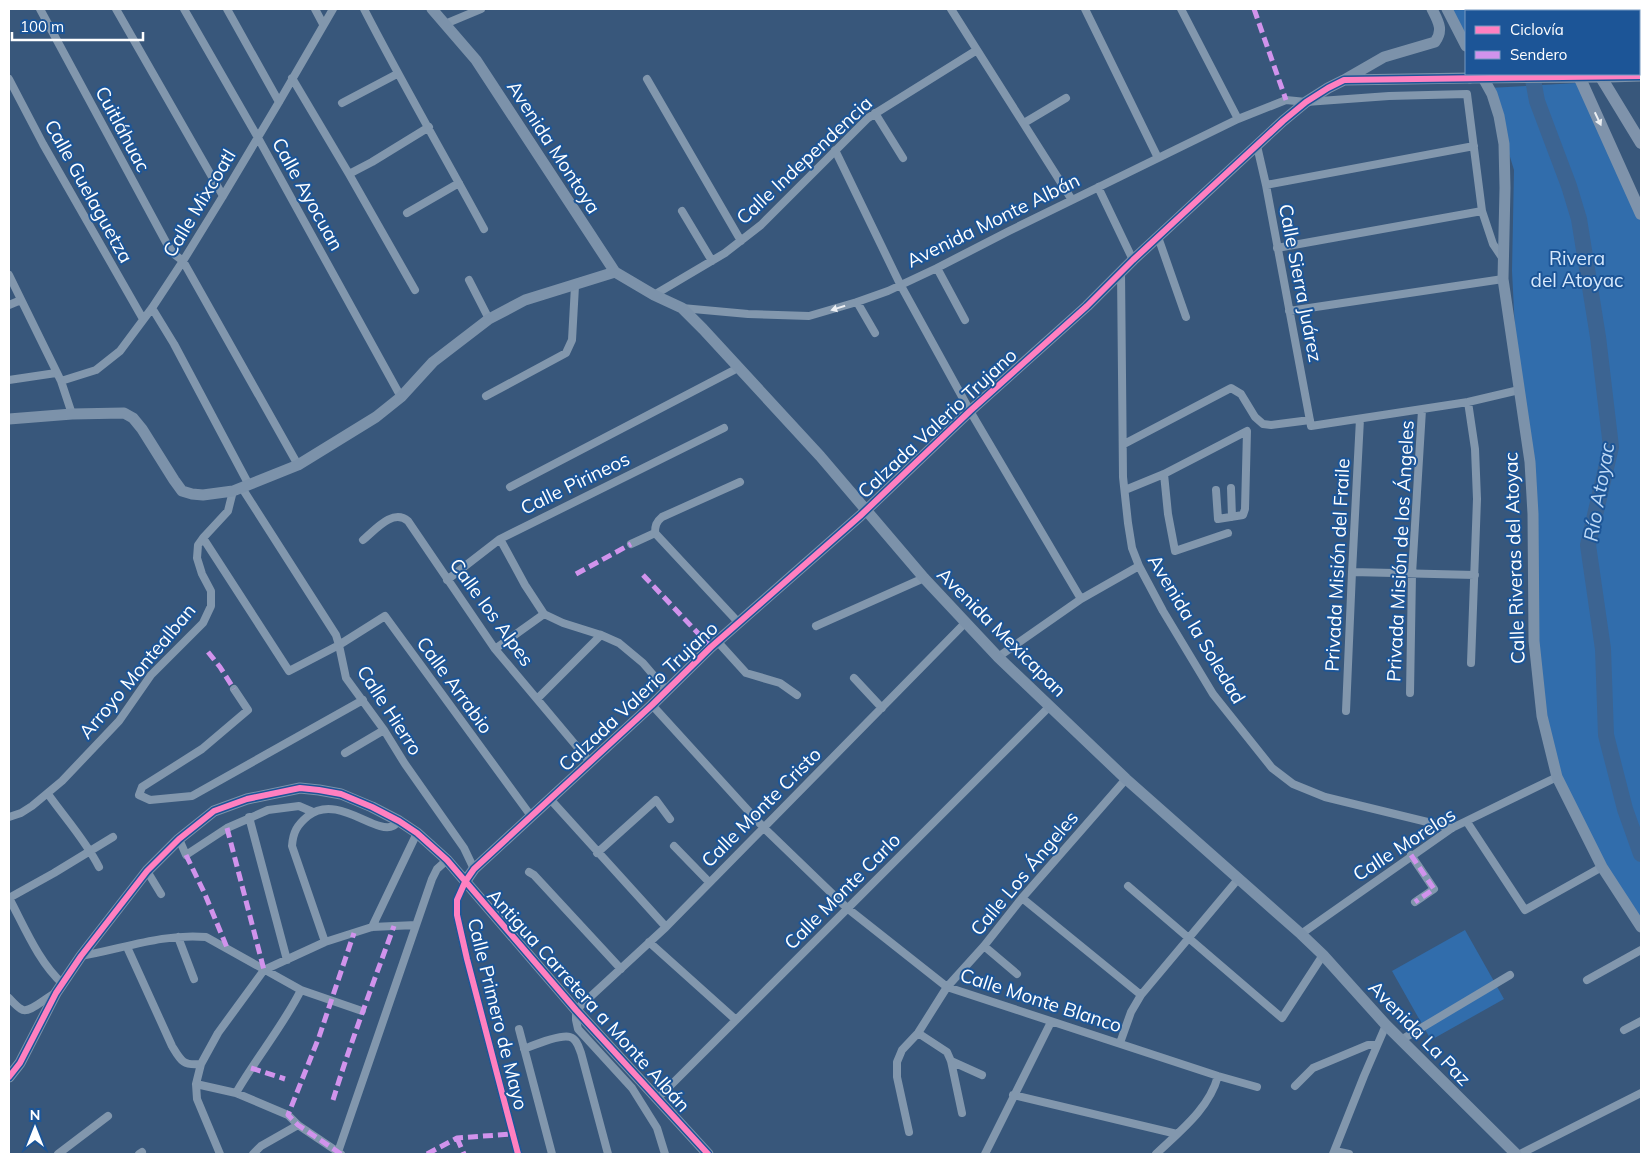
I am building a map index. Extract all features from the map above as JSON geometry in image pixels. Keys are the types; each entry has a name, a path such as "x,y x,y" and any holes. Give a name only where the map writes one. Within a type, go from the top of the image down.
{"main road":[{"path":"1578,75 1641,214"},
{"path":"1604,75 1641,143"}],"street":[{"name":"Cuitláhuac","path":"40,9 167,244 174,254 183,261 298,465"},
{"path":"116,9 223,196"},
{"name":"Calle Ayocuan","path":"184,9 258,136 401,397"},
{"path":"226,9 279,102"},
{"path":"315,9 324,24"},
{"name":"Calle Mixcoatl","path":"61,382 96,370 102,366 120,351 152,308 223,196 332,9"},
{"path":"364,9 397,74 429,127 484,229"},
{"name":"Avenida Montoya","path":"432,9 476,60 615,272 654,295"},
{"path":"445,24 481,9"},
{"path":"951,9 1072,200"},
{"path":"1085,9 1158,158"},
{"path":"1181,9 1238,119"},
{"path":"1344,80 1384,57 1435,42 1440,36 1441,28 1432,9"},
{"path":"1447,9 1465,44"},
{"name":"Calle Independencia","path":"654,295 712,261 762,225 835,150 875,113 977,50"},
{"path":"342,103 397,74"},
{"name":"Calzada Valerio Trujano","path":"465,882 474,869 667,691 717,641 866,510 1087,306 1121,271 1306,102 1344,80 1641,76"},
{"name":"Calle Riveras del Atoyac","path":"1478,77 1492,94 1499,116 1504,144 1503,279 1530,462 1533,514 1533,617 1536,672 1542,716 1558,777 1602,867 1641,927"},
{"path":"292,78 415,290"},
{"name":"Calle Guelaguetza","path":"9,79 43,144 143,318"},
{"path":"647,80 741,241"},
{"name":"Avenida Monte Albán","path":"682,308 748,314 809,316 857,302 937,268 1238,119 1286,100 1306,102 1389,96 1467,94 1474,146"},
{"path":"1024,123 1066,98"},
{"path":"875,113 903,158"},
{"path":"349,174 429,127"},
{"name":"Calle Sierra Juárez","path":"1257,146 1311,423"},
{"path":"1266,185 1474,146 1482,211 1493,244 1503,259"},
{"path":"835,150 900,284 970,412 1081,599"},
{"path":"407,213 459,183"},
{"path":"1098,187 1133,260"},
{"path":"682,211 712,261"},
{"path":"1277,248 1482,211"},
{"path":"1158,237 1186,317"},
{"path":"937,268 965,320"},
{"name":"Avenida la Soledad","path":"1121,271 1125,490 1128,523 1132,548 1139,566 1163,611 1213,694 1272,768 1293,784 1326,797 1452,828"},
{"path":"9,419 72,414 124,413 133,418 142,429 182,491 203,495 241,488 298,465 376,417 401,397 433,362 488,319 525,300 615,272"},
{"path":"9,276 61,382 72,414"},
{"path":"1289,311 1503,279"},
{"path":"469,280 488,319"},
{"path":"486,396 566,353 572,340 575,286"},
{"path":"654,295 682,308"},
{"path":"9,305 21,300"},
{"path":"857,302 875,333"},
{"path":"152,308 174,344 241,488"},
{"name":"Avenida Mexicapan","path":"682,308 820,456 924,578 998,657 1126,779 1301,934"},
{"path":"510,487 738,368"},
{"path":"9,380 56,373"},
{"path":"1124,444 1231,388 1241,394 1255,416 1263,424 1271,425 1360,419 1468,402 1519,390"},
{"path":"1468,402 1475,449 1477,500 1471,663"},
{"name":"Privada Misión de los Ángeles","path":"1410,693 1412,574 1422,410"},
{"name":"Privada Misión del Fraile","path":"1346,711 1360,419"},
{"name":"Calle Pirineos","path":"447,580 500,538 724,428"},
{"path":"1125,490 1164,474 1247,431 1243,514 1218,519 1216,490"},
{"path":"1164,474 1168,514 1175,551 1228,533"},
{"path":"738,622 655,533 655,526 662,517 740,482"},
{"path":"241,488 228,511 203,538 289,671 339,644"},
{"name":"Calle Hierro","path":"241,488 336,634 346,678 384,730 405,764 464,848 474,869"},
{"path":"1231,488 1232,517"},
{"name":"Calle los Alpes","path":"363,540 389,519 398,516 408,521 496,649 589,761"},
{"path":"630,544 655,533"},
{"name":"Arroyo Montealban","path":"9,817 21,813 48,794 120,721 151,675 203,623 211,606 211,591 202,574 197,558 198,545 203,538"},
{"path":"500,538 525,585 544,614 619,643 643,663 667,691"},
{"path":"998,657 1081,599 1139,566"},
{"path":"1352,572 1475,575"},
{"path":"816,626 924,578"},
{"path":"496,649 544,614"},
{"name":"Calle Arrabio","path":"339,644 385,616 531,816"},
{"name":"Calle Monte Cristo","path":"576,1010 666,926 965,623"},
{"path":"537,699 601,635"},
{"path":"717,641 746,673 780,683 797,695"},
{"path":"854,678 882,708"},
{"path":"234,689 248,710 202,749 142,787 139,795 150,800 192,796 363,700"},
{"name":"Calle Monte Blanco","path":"652,705 764,828 847,908 947,987 1218,1076 1257,1087"},
{"name":"Calle Monte Carlo","path":"657,1099 1050,706"},
{"path":"345,753 384,730"},
{"name":"Calle Morelos","path":"1301,934 1452,828 1558,777"},
{"name":"Calle Los Ángeles","path":"909,1132 897,1076 897,1062 902,1050 918,1033 947,987 1126,779"},
{"name":"Antigua Carretera a Monte Albán","path":"9,1077 31,1044 59,989 81,956 146,871 179,839 214,812 247,799 300,788 341,794 372,807 417,833 447,860 576,1010 708,1154"},
{"path":"48,794 91,851 99,867"},
{"path":"550,799 597,853 666,926"},
{"path":"597,853 656,800 670,819"},
{"path":"179,839 186,855 227,828 268,810 299,806 313,812"},
{"path":"325,942 292,846 293,833 301,821 313,812 327,809 335,809 386,827 393,826 399,821"},
{"path":"249,817 287,960"},
{"path":"1466,822 1525,910 1602,867"},
{"path":"372,927 417,833"},
{"path":"9,998 25,1011 31,1009 59,989 9,898 114,837"},
{"path":"674,846 709,882"},
{"path":"1411,856 1434,889 1415,902"},
{"path":"196,1084 236,1093 288,1115 298,1126 340,1153 432,879 437,869 447,860"},
{"path":"146,871 161,894"},
{"path":"532,874 621,969"},
{"path":"1120,1043 1131,1012 1141,995 1239,878"},
{"name":"Calle Primero de Mayo","path":"465,882 457,900 457,915 518,1154"},
{"path":"1128,886 1282,1018 1323,955"},
{"path":"1022,898 1141,995"},
{"path":"220,1154 201,1111 197,1099 196,1084 201,1064 218,1033 264,970 325,942 372,927 416,924"},
{"name":"Avenida La Paz","path":"1301,934 1323,955 1386,1025 1518,1154"},
{"path":"81,956 178,937 206,937 300,990 362,1011"},
{"path":"178,937 194,979"},
{"path":"649,942 736,1020"},
{"path":"984,946 1017,974"},
{"path":"127,947 178,1057 184,1063 190,1065 201,1064"},
{"path":"1587,980 1641,950"},
{"path":"1401,1040 1510,975"},
{"path":"236,1093 250,1068 294,1004 300,990"},
{"path":"576,1010 578,1029 632,1088 658,1128 664,1154"},
{"path":"1624,1030 1641,1021"},
{"path":"984,1154 1051,1022"},
{"path":"1349,1154 1334,1153 1386,1025"},
{"path":"519,1030 552,1154"},
{"path":"918,1033 946,1052 951,1061 962,1113"},
{"path":"524,1049 562,1037 570,1037 574,1040 581,1053 608,1154"},
{"path":"1295,1086 1313,1068 1368,1045 1377,1045"},
{"path":"951,1061 982,1075"},
{"path":"1156,1154 1198,1113 1214,1090 1218,1076"},
{"path":"1518,1154 1641,1093"},
{"path":"1013,1095 1177,1134"},
{"path":"58,1154 108,1116"},
{"path":"253,1154 263,1150 298,1126"}],"green space":[{"path":"1451,9 1552,10 1465,10 1465,34"},
{"name":"Rivera del Atoyac","path":"1577,83 1641,217 1641,927 1557,777 1536,672 1533,514 1518,389 1512,271 1514,170 1489,88"},
{"path":"1465,930 1504,999 1431,1040 1392,971"}],"waterway":[{"name":"Río Atoyac","path":"1532,75 1537,101 1569,186 1579,219 1598,337 1611,447 1588,545 1603,649 1606,735 1625,809 1641,854"}],"marked path":[{"path":"1254,9 1286,100"},
{"path":"576,574 631,544"},
{"path":"643,575 711,647"},
{"path":"208,652 234,689"},
{"path":"227,828 264,970"},
{"path":"186,855 204,892 228,950"},
{"path":"1411,855 1434,889 1415,902"},
{"path":"333,1100 394,926"},
{"path":"341,1154 298,1125 288,1115 319,1037 354,933"},
{"path":"251,1068 285,1079"},
{"path":"427,1154 457,1138 512,1134"},
{"path":"457,1138 464,1154"}],"cycle path":[{"path":"518,1154 457,915 457,900 465,882 474,869 652,705 711,647 860,516 970,411 1087,306 1133,260 1306,102 1344,80 1641,76"},
{"path":"9,1077 20,1063 56,993 81,956 147,871 179,839 214,811 247,799 300,788 319,790 341,794 399,821 417,833 447,860 576,1010 708,1154"}]}
